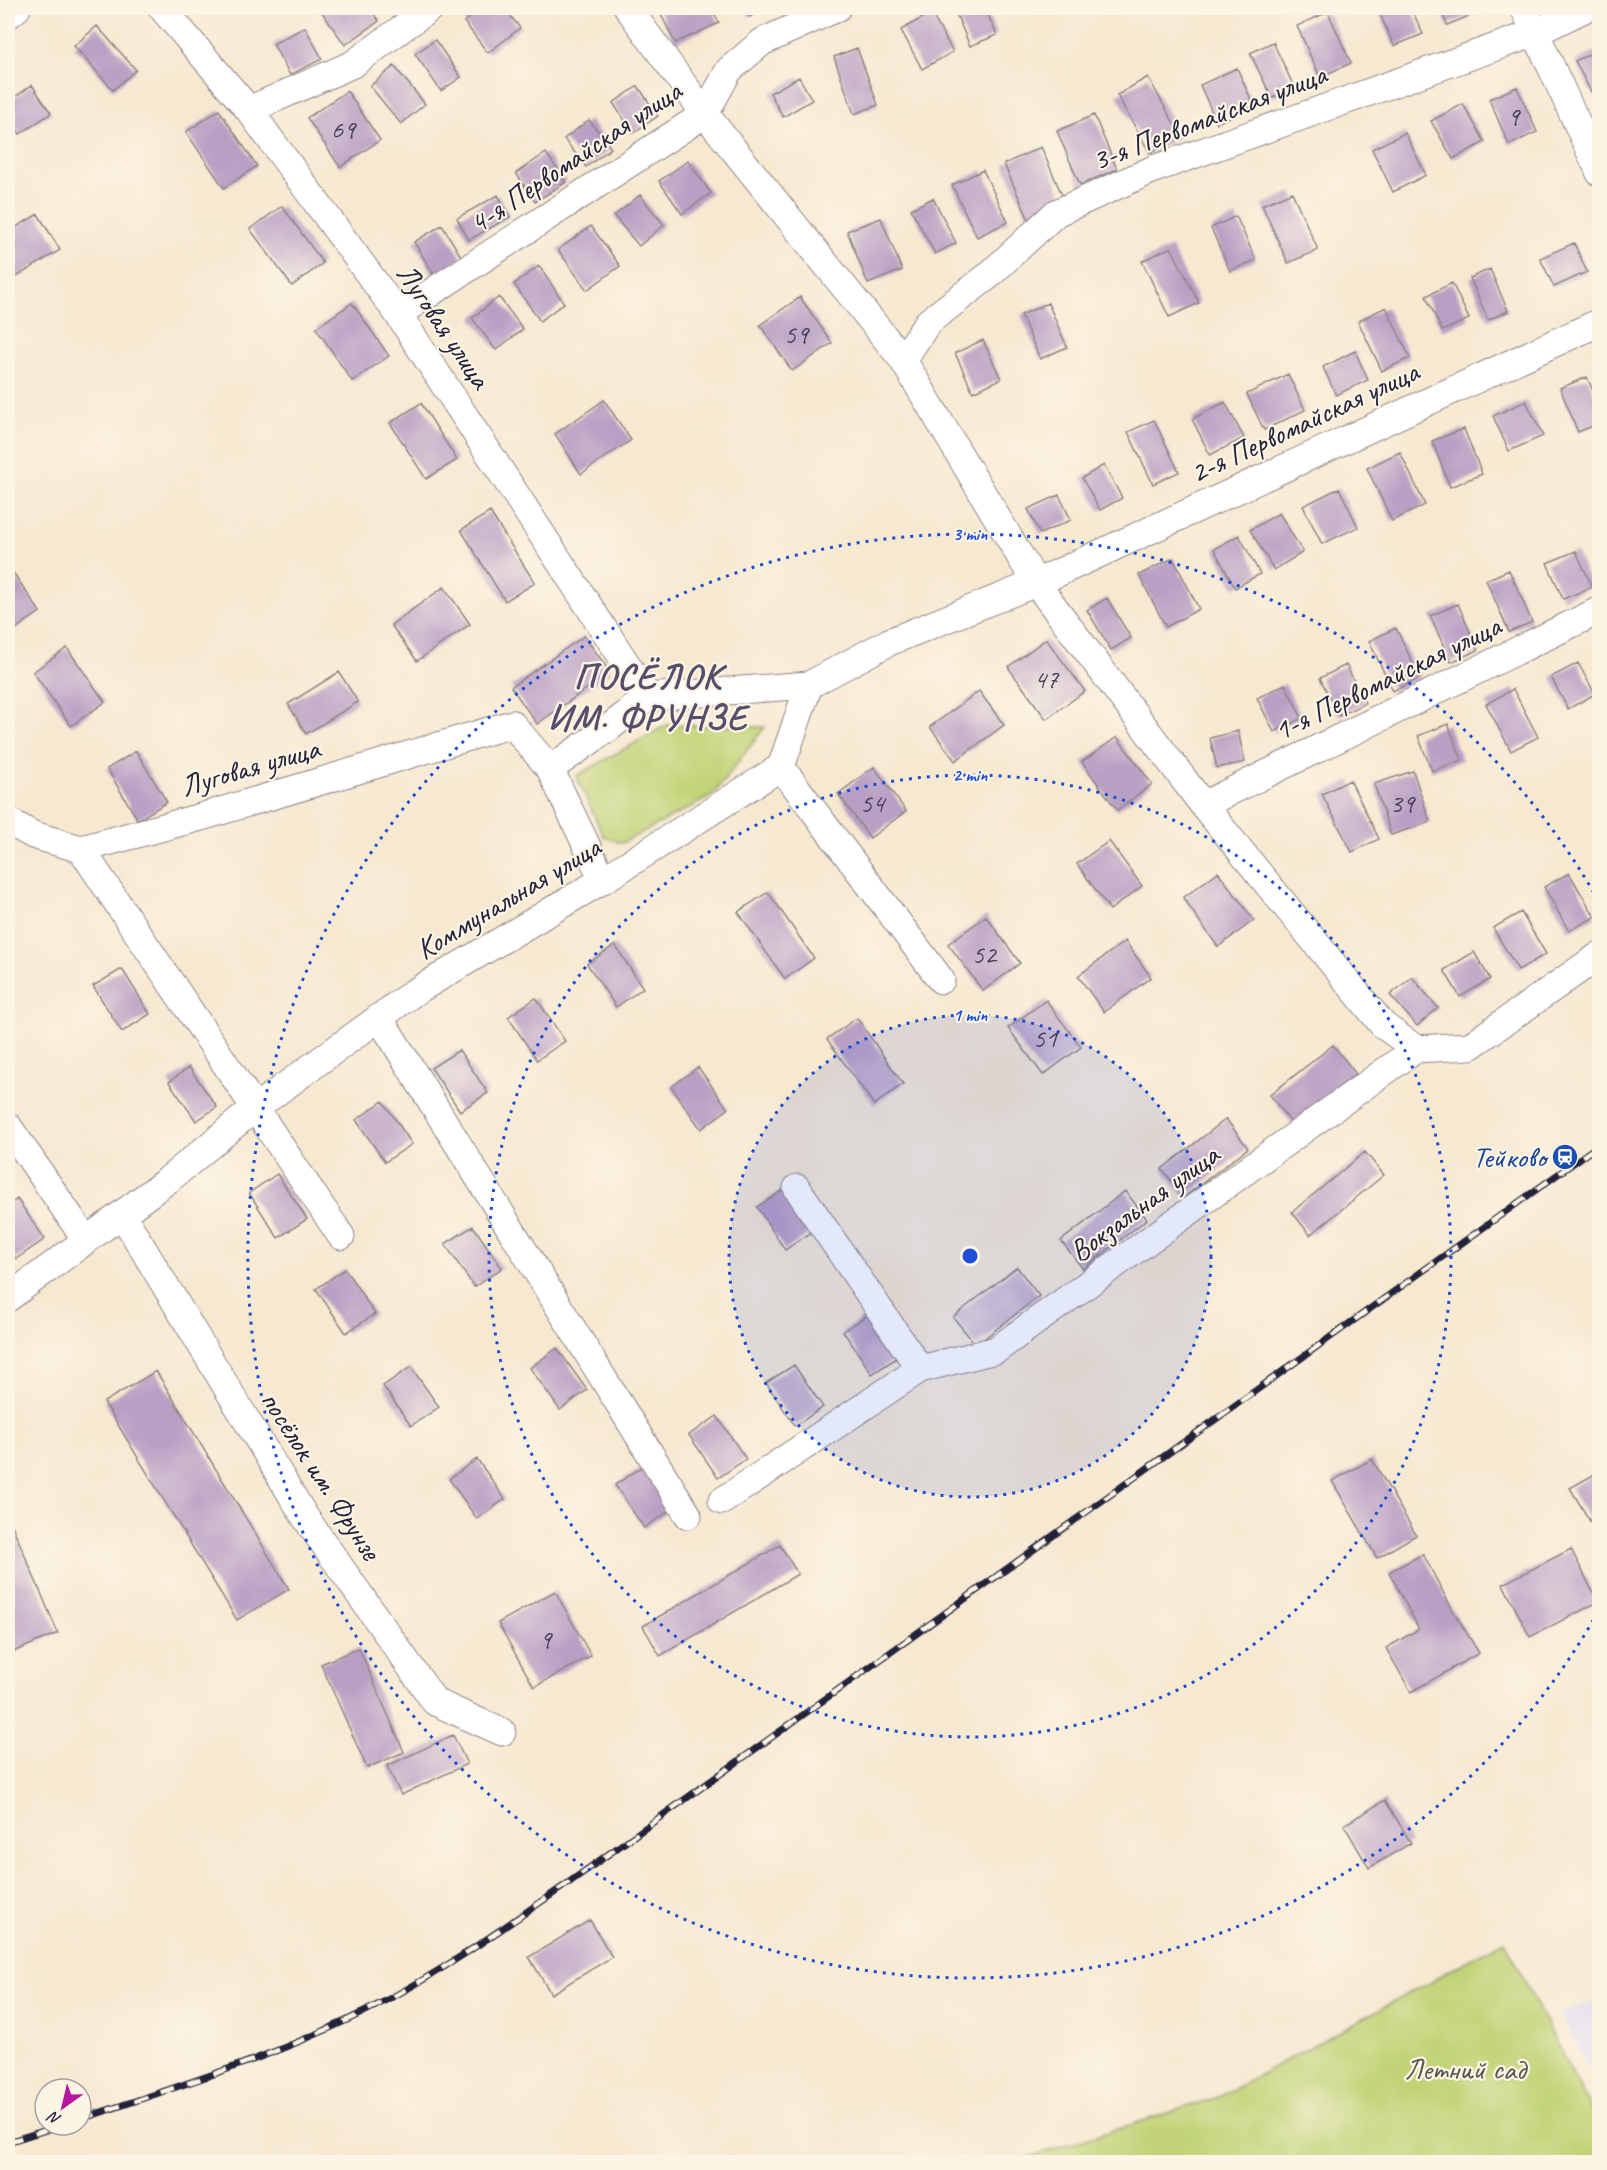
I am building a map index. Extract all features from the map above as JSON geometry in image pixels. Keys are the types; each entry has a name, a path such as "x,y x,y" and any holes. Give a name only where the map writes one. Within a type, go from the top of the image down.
{"street":[{"path":"8,15 16,8"},
{"name":"Луговая улица","path":"162,8 249,110 398,314 648,697"},
{"path":"249,110 352,64 430,8"},
{"path":"628,8 705,114 903,360 1036,583 1203,805 1383,1025 1416,1049 1470,1046 1599,955"},
{"name":"4-я Первомайская улица","path":"398,314 705,114 729,70 762,42 837,8"},
{"path":"1524,8 1599,173"},
{"name":"3-я Первомайская улица","path":"903,360 928,322 987,278 1056,213 1154,169 1535,33 1586,8"},
{"name":"2-я Первомайская улица","path":"1036,583 1599,322"},
{"path":"603,880 550,769 648,697 808,685 889,642 1036,583"},
{"name":"1-я Первомайская улица","path":"1203,805 1599,610"},
{"path":"808,685 781,767 941,980"},
{"name":"Луговая улица","path":"81,849 201,817 512,724 550,769"},
{"name":"Коммунальная улица","path":"8,1298 168,1180 255,1108 413,993 603,880 781,767"},
{"path":"8,821 33,835 81,849 340,1236"},
{"path":"379,1017 688,1515"},
{"name":"Вокзальная улица","path":"722,1502 920,1370 996,1350 1416,1049"},
{"path":"8,1126 86,1240"},
{"path":"797,1188 920,1370"},
{"name":"посёлок им. Фрунзе","path":"122,1214 304,1518 435,1702 502,1732"}],"shaded area":[{"path":"1600,2001 1599,2088 1560,2013"}],"green space":[{"path":"667,725 765,727 712,796 622,843 604,837 576,776"},
{"name":"Летний сад","path":"1504,1941 1599,2126 1599,2162 1014,2162 1221,2096"}],"building":[{"path":"326,8 369,8 379,21 345,45 321,11"},
{"path":"483,8 504,8 520,28 488,53 464,22"},
{"path":"658,8 712,8 719,23 675,43"},
{"path":"744,8 766,8 749,17"},
{"path":"985,8 997,35 970,46 954,9"},
{"path":"1377,8 1411,8 1423,34 1394,46"},
{"path":"1440,8 1471,8 1474,14 1447,25"},
{"path":"1328,12 1351,63 1320,77 1297,26"},
{"path":"931,13 953,52 922,69 901,30"},
{"path":"97,26 136,70 113,90 74,46"},
{"path":"305,27 322,59 290,75 273,44"},
{"path":"435,40 461,77 441,91 415,54"},
{"path":"1273,42 1294,87 1272,98 1250,53"},
{"path":"857,48 878,105 854,114 834,57"},
{"path":"1600,49 1600,87 1591,92 1575,61"},
{"path":"394,66 425,104 401,124 370,86"},
{"path":"1237,68 1254,106 1217,123 1200,85"},
{"path":"799,77 812,100 783,117 770,93"},
{"path":"1148,77 1181,136 1150,153 1117,95"},
{"path":"32,85 51,113 20,134 8,116 8,102"},
{"path":"638,86 658,116 633,133 613,103"},
{"path":"1517,87 1537,132 1509,145 1489,99"},
{"path":"347,91 380,140 340,167 307,118"},
{"path":"1463,104 1485,142 1453,159 1431,121"},
{"path":"219,110 257,166 224,188 186,132"},
{"path":"1094,115 1117,169 1080,185 1057,131"},
{"path":"589,120 611,148 586,167 564,139"},
{"path":"1405,133 1426,175 1393,192 1372,149"},
{"path":"1041,147 1066,204 1029,220 1004,164"},
{"path":"546,153 566,182 535,202 516,173"},
{"path":"688,161 711,193 682,214 659,181"},
{"path":"983,170 1008,222 977,237 952,185"},
{"path":"1292,192 1318,250 1288,263 1262,205"},
{"path":"498,195 510,217 469,240 457,218"},
{"path":"640,195 664,225 639,246 614,216"},
{"path":"933,198 956,243 935,254 911,209"},
{"path":"282,206 323,263 292,286 250,229"},
{"path":"38,214 60,250 8,282 8,232"},
{"path":"1236,216 1256,260 1230,271 1211,228"},
{"path":"881,218 902,270 868,284 847,231"},
{"path":"442,225 462,258 434,275 414,242"},
{"path":"591,226 620,266 587,290 558,250"},
{"path":"1574,243 1587,272 1554,287 1540,258"},
{"path":"1171,247 1199,303 1169,317 1142,261"},
{"path":"539,266 564,303 540,321 514,284"},
{"path":"1490,269 1508,311 1488,320 1470,278"},
{"path":"1452,283 1469,319 1442,331 1426,296"},
{"path":"499,297 523,329 496,350 472,318"},
{"path":"800,297 832,343 792,371 760,325"},
{"path":"352,303 389,356 352,381 316,328"},
{"path":"1048,303 1067,347 1040,359 1021,315"},
{"path":"1386,307 1410,358 1382,371 1358,321"},
{"path":"983,340 1001,379 973,392 955,353"},
{"path":"1355,351 1368,380 1336,395 1323,367"},
{"path":"1288,374 1305,410 1264,430 1247,394"},
{"path":"1587,377 1600,407 1600,423 1578,432 1560,388"},
{"path":"604,400 631,440 581,474 555,434"},
{"path":"1526,401 1543,436 1509,451 1493,416"},
{"path":"1225,402 1244,438 1210,455 1192,419"},
{"path":"421,403 457,460 426,479 390,423"},
{"path":"1154,420 1179,472 1153,484 1128,432"},
{"path":"1464,429 1482,474 1450,487 1432,441"},
{"path":"1400,452 1425,505 1392,521 1367,468"},
{"path":"1104,465 1122,498 1100,510 1082,478"},
{"path":"1339,488 1358,527 1322,544 1303,506"},
{"path":"1059,495 1071,520 1040,534 1028,509"},
{"path":"490,512 535,583 505,601 461,530"},
{"path":"1279,513 1303,552 1274,570 1250,530"},
{"path":"1239,535 1260,574 1235,588 1214,549"},
{"path":"1576,551 1592,587 1563,599 1547,563"},
{"path":"1173,558 1199,609 1166,627 1139,575"},
{"path":"8,565 40,612 8,634"},
{"path":"1509,570 1532,622 1509,632 1486,580"},
{"path":"444,587 470,624 417,661 391,625"},
{"path":"1107,598 1131,638 1111,650 1087,610"},
{"path":"1458,604 1478,650 1451,662 1430,616"},
{"path":"1396,628 1420,678 1393,691 1369,641"},
{"path":"584,636 610,672 537,724 511,687"},
{"path":"1046,639 1085,691 1046,719 1008,667"},
{"path":"67,648 105,702 71,726 33,672"},
{"path":"1578,663 1595,694 1568,709 1551,677"},
{"path":"1346,665 1365,703 1339,716 1320,678"},
{"path":"339,672 358,702 306,734 288,704"},
{"path":"1285,684 1302,718 1274,732 1257,698"},
{"path":"1513,689 1538,737 1511,751 1486,704"},
{"path":"979,691 1004,725 955,761 930,727"},
{"path":"1448,724 1462,760 1432,771 1418,736"},
{"path":"1238,731 1245,762 1217,768 1210,738"},
{"path":"1117,737 1152,784 1117,810 1082,762"},
{"path":"136,751 167,802 138,820 107,769"},
{"path":"874,767 906,811 870,838 838,794"},
{"path":"1413,771 1430,822 1391,835 1374,784"},
{"path":"1350,780 1379,839 1352,852 1322,794"},
{"path":"1109,841 1142,886 1110,910 1077,864"},
{"path":"1218,872 1254,920 1218,947 1183,898"},
{"path":"1569,873 1595,917 1569,931 1544,887"},
{"path":"768,892 814,958 785,979 738,912"},
{"path":"1521,912 1546,954 1518,970 1493,928"},
{"path":"986,916 1020,963 983,991 948,944"},
{"path":"1125,941 1151,977 1104,1012 1078,976"},
{"path":"615,945 643,988 616,1007 587,964"},
{"path":"1474,952 1490,979 1460,997 1444,970"},
{"path":"122,969 150,1014 122,1032 93,986"},
{"path":"1412,977 1438,1008 1417,1026 1390,995"},
{"path":"536,998 565,1041 537,1060 508,1017"},
{"path":"1046,1000 1081,1047 1043,1075 1008,1028"},
{"path":"857,1018 903,1084 874,1105 827,1039"},
{"path":"1333,1045 1356,1074 1292,1124 1270,1095"},
{"path":"459,1050 488,1093 460,1111 431,1068"},
{"path":"189,1067 217,1107 196,1121 169,1082"},
{"path":"698,1067 728,1109 701,1129 671,1087"},
{"path":"383,1101 412,1144 385,1162 356,1120"},
{"path":"1226,1119 1248,1148 1184,1197 1162,1169"},
{"path":"1365,1152 1384,1175 1310,1235 1292,1212"},
{"path":"277,1174 307,1219 278,1238 249,1193"},
{"path":"784,1189 813,1231 785,1250 757,1207"},
{"path":"1125,1191 1147,1219 1083,1269 1061,1241"},
{"path":"17,1199 45,1239 16,1259 8,1246 8,1206"},
{"path":"473,1226 502,1268 474,1287 445,1244"},
{"path":"1017,1267 1039,1296 976,1345 953,1317"},
{"path":"345,1269 375,1314 346,1333 316,1289"},
{"path":"871,1313 900,1356 872,1374 843,1331"},
{"path":"557,1348 587,1390 560,1410 530,1368"},
{"path":"794,1365 823,1407 795,1426 766,1383"},
{"path":"411,1367 439,1407 411,1426 383,1386"},
{"path":"156,1371 289,1589 237,1620 104,1402"},
{"path":"717,1416 746,1459 718,1478 689,1435"},
{"path":"477,1459 505,1499 477,1519 449,1479"},
{"path":"1372,1459 1416,1535 1377,1558 1332,1481"},
{"path":"643,1466 672,1509 644,1528 615,1485"},
{"path":"1600,1471 1600,1538 1570,1488"},
{"path":"8,1516 58,1633 8,1654"},
{"path":"780,1545 798,1574 660,1656 643,1626"},
{"path":"1571,1549 1598,1602 1530,1637 1503,1584"},
{"path":"1423,1554 1452,1609 1479,1653 1411,1692 1386,1648 1419,1629 1389,1572"},
{"path":"555,1591 591,1656 534,1687 498,1623"},
{"path":"359,1648 404,1752 367,1768 321,1664"},
{"path":"453,1735 467,1764 401,1795 387,1766"},
{"path":"1385,1800 1411,1843 1369,1868 1344,1825"},
{"path":"590,1920 612,1957 551,1994 529,1957"}],"railway":[{"path":"93,2115 237,2066 313,2036 387,2000 455,1960 564,1886 1600,1144"},
{"path":"8,2142 33,2134"}],"place":[{"name":"Тейково","path":"1565,1157"}],"district":[{"name":"ПОСЁЛОК ИМ. ФРУНЗЕ","path":"648,696"}]}
